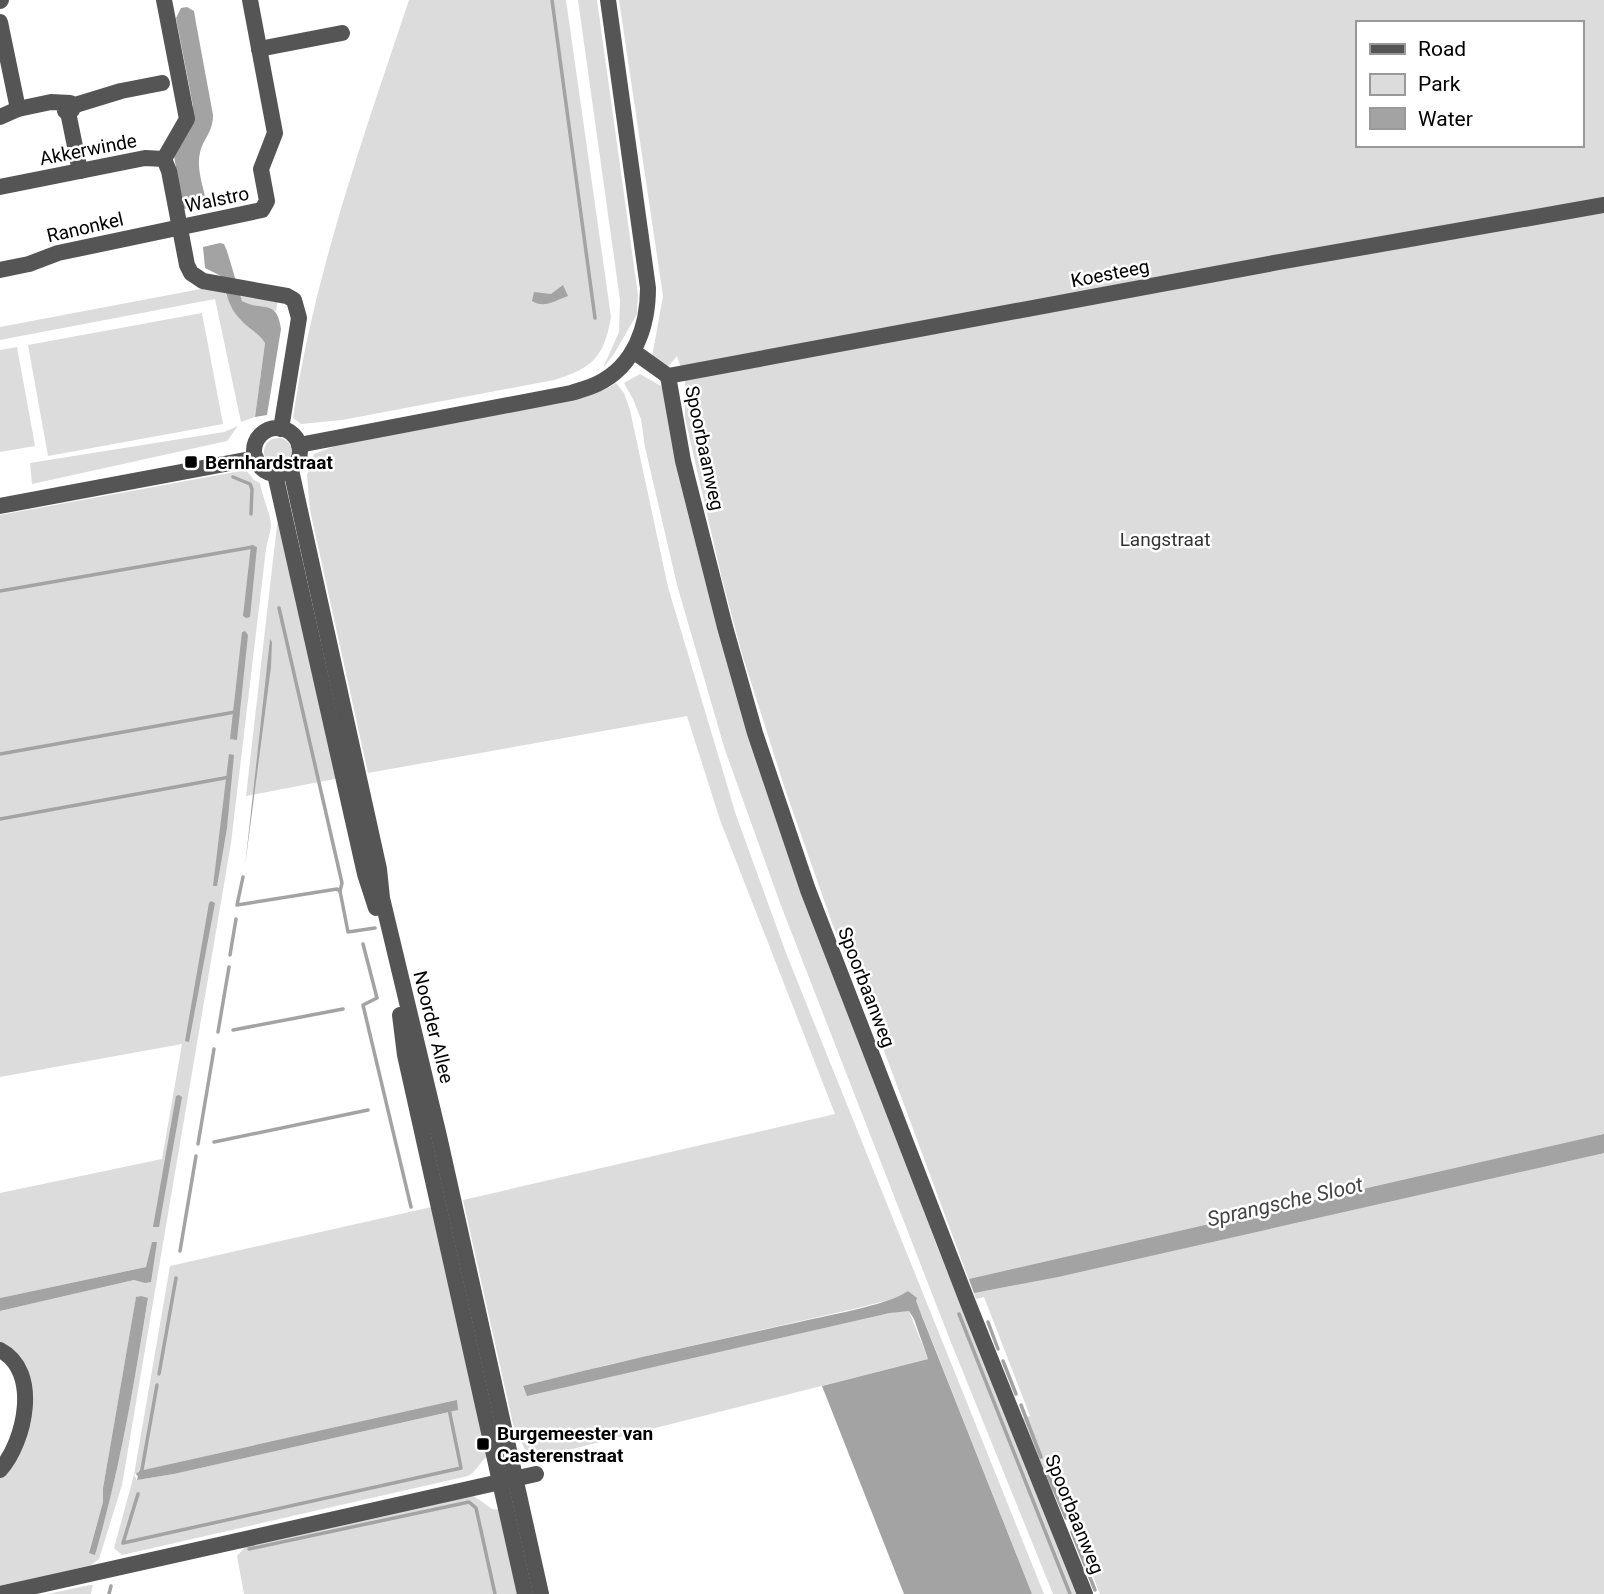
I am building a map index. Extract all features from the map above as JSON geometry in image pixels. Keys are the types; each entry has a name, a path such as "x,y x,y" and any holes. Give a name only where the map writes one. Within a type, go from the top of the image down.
{"street":[{"path":"163,159 187,119 164,0"},
{"name":"Walstro","path":"180,228 258,213 267,201 261,169 275,133 250,0"},
{"path":"299,445 571,393 598,384 613,374 632,351 644,329 648,288 608,0"},
{"path":"0,22 18,109"},
{"path":"259,48 342,33"},
{"path":"0,117 18,109 51,102 68,107 121,91 162,83"},
{"path":"68,107 80,171"},
{"name":"Akkerwinde","path":"0,187 145,158 163,159 169,171 191,274 197,278 288,296 295,300 299,318 281,429"},
{"name":"Koesteeg","path":"668,376 1279,262 1604,205"},
{"name":"Ranonkel","path":"0,270 29,264 58,253 180,228"},
{"path":"632,351 668,376"},
{"name":"Spoorbaanweg","path":"668,376 683,461 724,627 755,733 808,890 1084,1594"},
{"path":"270,429 281,429 294,436 299,445 298,461 291,470 275,474 263,469 254,451 259,438 270,429"},
{"path":"0,506 256,458"},
{"name":"Noorder Allee","path":"291,470 379,869 382,898 436,1158 508,1480 541,1594"},
{"name":"Noorder Allee","path":"275,474 365,874 374,900 401,1022 405,1055 436,1158"},
{"path":"0,1350 11,1356 20,1371 24,1401 19,1439 8,1462 0,1470"},
{"path":"0,1594 536,1474"},
{"name":"Noorder Allee","path":"508,1480 525,1594"}],"green space":[{"path":"409,0 566,0 611,317 608,331 605,342 594,359 578,371 554,380 342,420 301,424 293,418 302,364 327,259"},
{"path":"578,0 597,0 638,295 637,314 603,368 619,332 620,300"},
{"name":"Langstraat","path":"619,0 1604,0 1604,1594 1100,1594 1059,1491 1049,1493 1019,1419 1030,1416 984,1297 976,1299 876,1029 832,923 785,789 742,654 722,579 685,418 685,381 677,356 666,369 652,357 663,296"},
{"path":"206,288 225,293 241,320 265,343 255,417 241,422 215,299 0,340 0,327"},
{"path":"239,296 278,300 276,311 244,303"},
{"path":"202,313 223,424 48,456 28,345"},
{"path":"17,347 35,446 0,452 0,350"},
{"path":"640,374 668,390 688,510 875,1079 936,1244 1079,1594 1053,1594 950,1340 780,903 725,750 677,585 641,419 624,383"},
{"path":"616,383 624,393 630,410 668,587 736,815 786,953 1044,1594 1032,1594 922,1315 908,1291 900,1297 858,1308 607,1365 523,1387 527,1395 903,1310 909,1311 928,1359 533,1459 526,1452 513,1424 463,1200 835,1114 720,820 687,716 368,773 310,510 307,475 314,454 335,446 583,397"},
{"path":"238,426 227,441 32,484 30,463 224,432"},
{"path":"278,438 288,442 292,452 288,462 278,466 268,462 264,452 268,442"},
{"path":"246,470 260,483 271,527 266,549 231,843 122,1485 99,1559 91,1565 0,1587 0,1476 28,1389 0,1345 0,1311 134,1280 145,1283 151,1247 146,1267 0,1298 0,1193 162,1159 182,1044 0,1077 0,515","holes":["141,1296 148,1299 119,1459 95,1554 89,1552 103,1502 103,1488 136,1298"]},
{"path":"281,517 340,778 246,796 277,525"},
{"path":"436,1206 490,1454 468,1476 122,1555 114,1548 134,1475 170,1266","holes":["458,1410 174,1474 137,1480 134,1475 139,1471"]},
{"path":"471,1494 492,1509 503,1510 522,1594 244,1594 237,1556 246,1546"},
{"path":"93,1584 91,1594 48,1594"}],"water":[{"path":"187,7 194,11 213,115 199,159 207,205 183,209 174,156 193,118 193,106 176,18 181,8"},
{"path":"224,244 227,251 242,301 272,309 279,319 281,329 267,415 255,417 265,343 233,310 223,277 205,268 203,247"},
{"path":"563,285 568,296 546,304 532,301 534,292 551,294"},
{"path":"251,545 257,547 250,617 246,618 243,616"},
{"path":"245,631 248,635 237,740 230,739 242,632"},
{"path":"270,639 271,667 245,866"},
{"path":"229,754 234,755 227,828 217,886 213,886"},
{"path":"211,901 215,903 189,1042 185,1041"},
{"path":"176,1096 182,1097 159,1227 153,1227"},
{"name":"Sprangsche Sloot","path":"1604,1134 1604,1153 1058,1277 974,1293 969,1279"},
{"path":"152,1242 157,1242 151,1282 134,1280 0,1311 0,1298 146,1267"},
{"path":"908,1291 917,1298 1032,1594 904,1594 822,1386 928,1359 909,1311 890,1313 527,1396 523,1386 854,1310"},
{"path":"136,1297 148,1298 132,1395 112,1491 95,1555 89,1553 103,1502 103,1488"},
{"path":"457,1400 458,1410 137,1480 139,1471"}],"waterway":[{"path":"552,0 595,318"},
{"path":"233,477 250,484 251,514"},
{"path":"0,591 253,547"},
{"path":"279,608 342,883 340,891"},
{"path":"0,754 235,712"},
{"path":"0,819 230,777"},
{"path":"243,877 237,905 337,889 340,891 348,932 375,928"},
{"path":"230,955 236,919"},
{"path":"363,944 377,998 363,1005 411,1207"},
{"path":"218,1032 229,967"},
{"path":"233,1030 343,1009"},
{"path":"198,1144 214,1049"},
{"path":"214,1142 368,1110"},
{"path":"180,1251 196,1156"},
{"path":"159,1374 176,1278"},
{"path":"959,1314 1070,1594"},
{"path":"988,1322 998,1349"},
{"path":"1003,1361 1016,1394"},
{"path":"138,1474 141,1475 157,1385"},
{"path":"1021,1405 1041,1457"},
{"path":"138,1494 123,1543 461,1468 449,1409"},
{"path":"1046,1470 1066,1518"},
{"path":"249,1549 469,1502 476,1508 495,1594"},
{"path":"1072,1532 1095,1590"},
{"path":"109,1594 111,1586"}],"place":[{"name":"Bernhardstraat","path":"191,462"},
{"name":"Burgemeester van Casterenstraat","path":"483,1444"}]}
